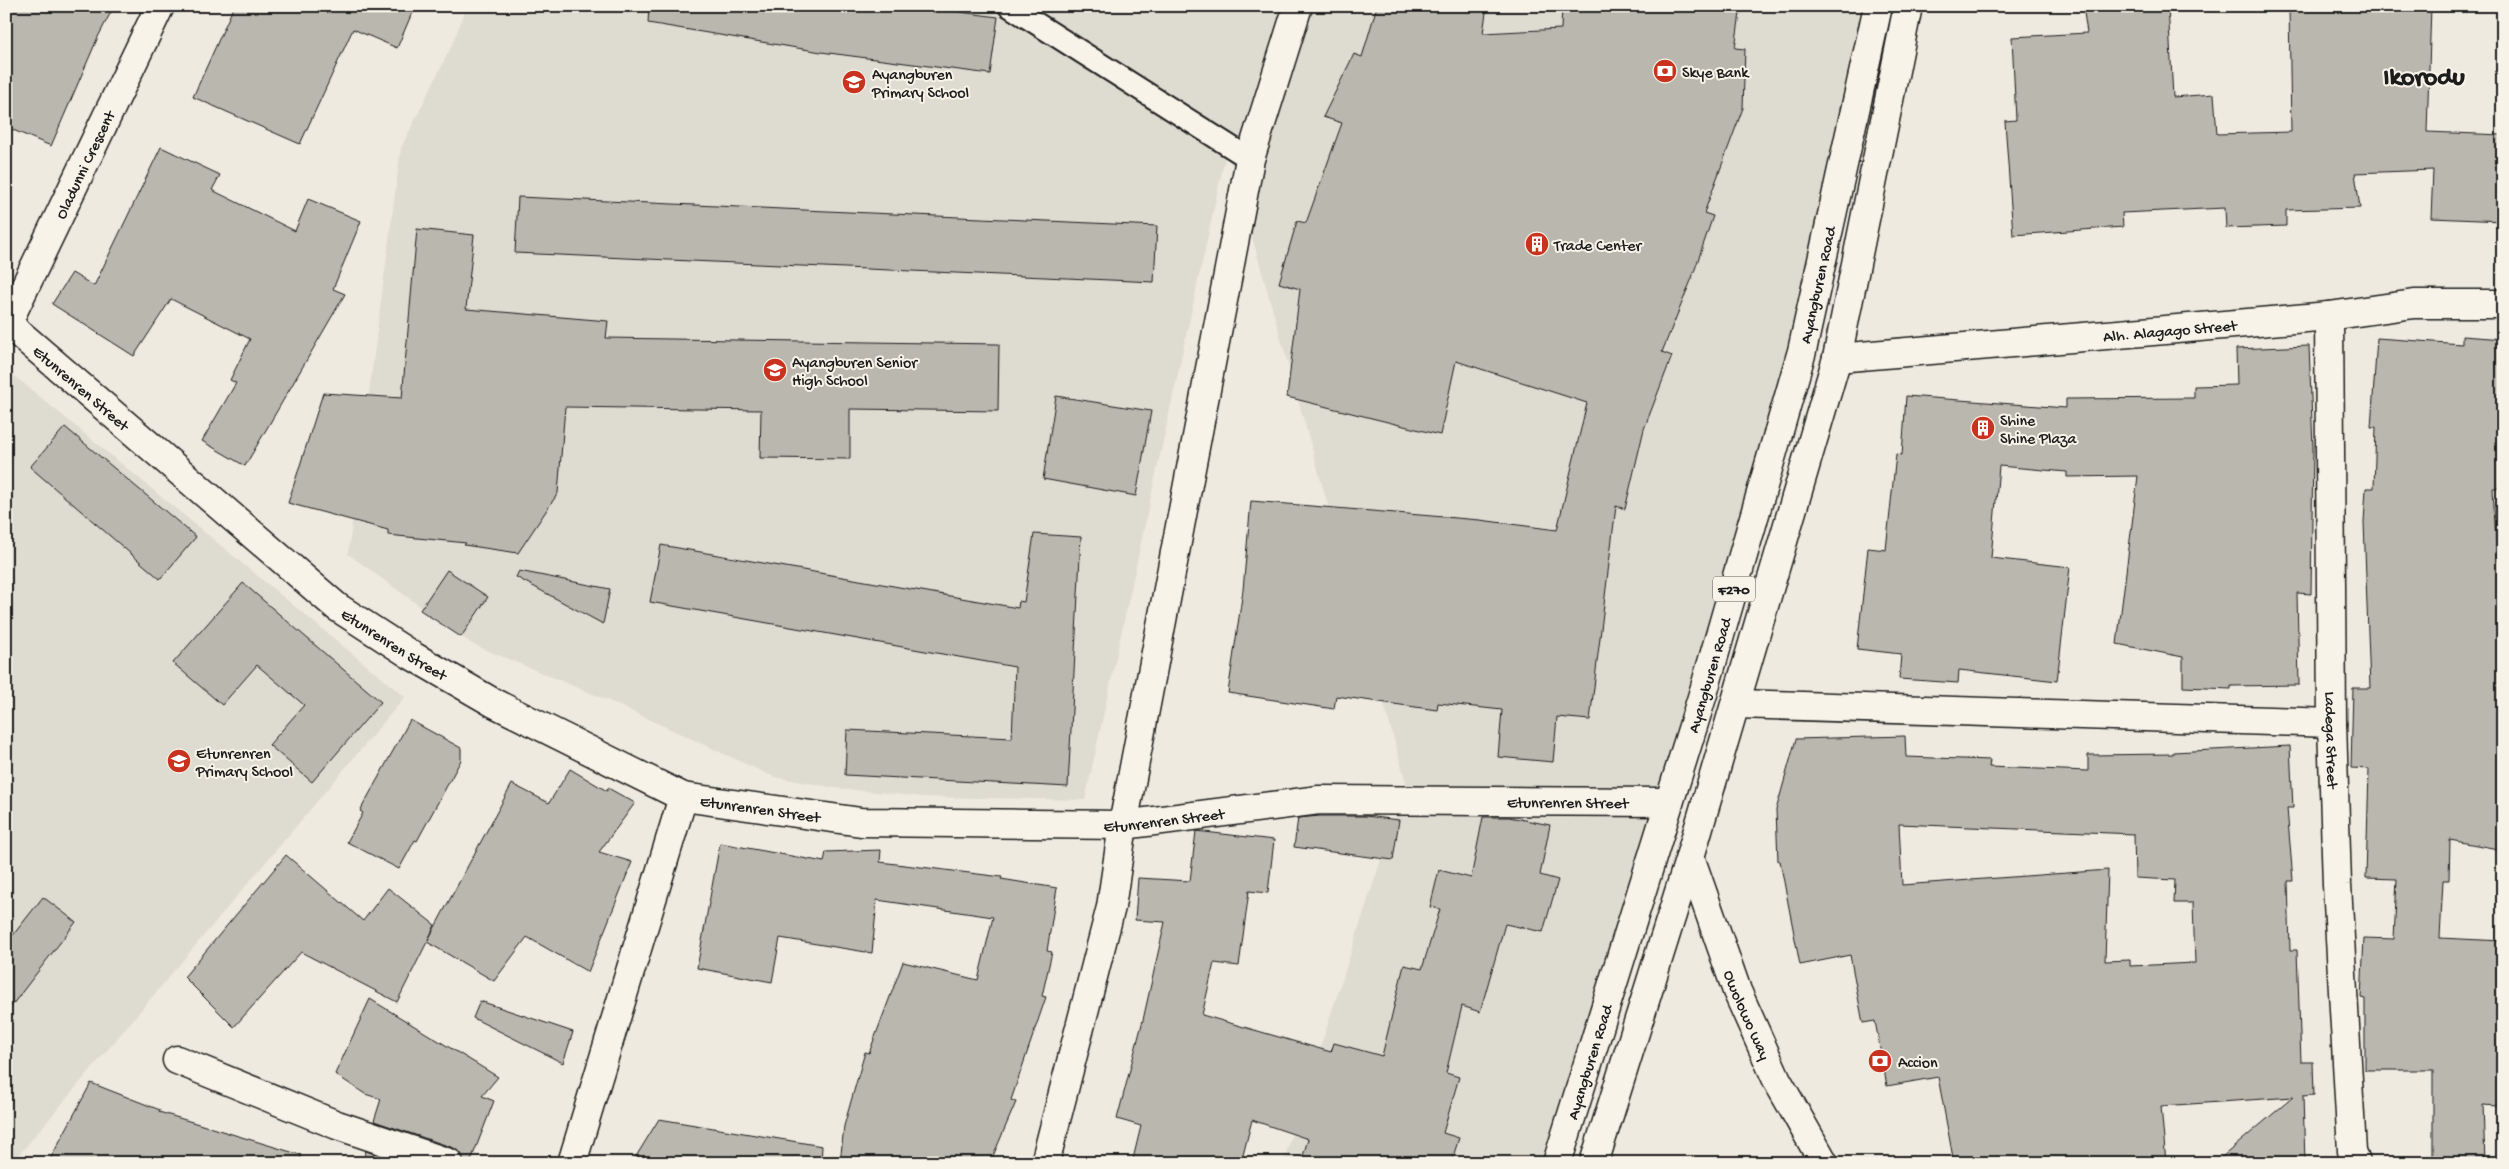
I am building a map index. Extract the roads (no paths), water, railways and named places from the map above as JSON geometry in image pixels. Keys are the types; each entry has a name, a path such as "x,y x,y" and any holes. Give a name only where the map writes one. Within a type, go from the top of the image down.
{"street":[{"name":"Oladunni Crescent","path":"7,322 160,6"},
{"path":"1045,1163 1111,907 1122,825 1250,159 1298,6"},
{"name":"Ayangburen Road","path":"1557,1163 1668,802 1704,694 1802,351 1878,6"},
{"name":"Ayangburen Road","path":"1594,1163 1737,704 1837,358 1908,6"},
{"name":"Alh. Alagago Street","path":"1837,358 2329,316 2414,304 2503,304"},
{"name":"Ladega Street","path":"2329,316 2332,723 2337,885 2352,1151 2356,1163"},
{"name":"Etunrenren Street","path":"7,322 337,607 411,656 494,703 683,797 862,822 1122,825 1319,800 1668,802"},
{"path":"1737,704 2332,723"},
{"path":"572,1163 683,797"},
{"name":"Owolowo way","path":"1690,857 1741,1000 1777,1080 1824,1163"},
{"path":"177,1060 337,1125 449,1163"}],"lane":[{"path":"1009,6 1250,159"}],"place":[{"name":"Skye Bank","path":"1665,71"},
{"name":"Ayangburen Primary School","path":"854,82"},
{"name":"Trade Center","path":"1537,244"},
{"name":"Ayangburen Senior High School","path":"775,370"},
{"name":"Shine Shine Plaza","path":"1983,428"},
{"name":"Etunrenren Primary School","path":"179,761"},
{"name":"Accion","path":"1880,1061"}],"district":[{"name":"Ikorodu","path":"2424,75"}]}
